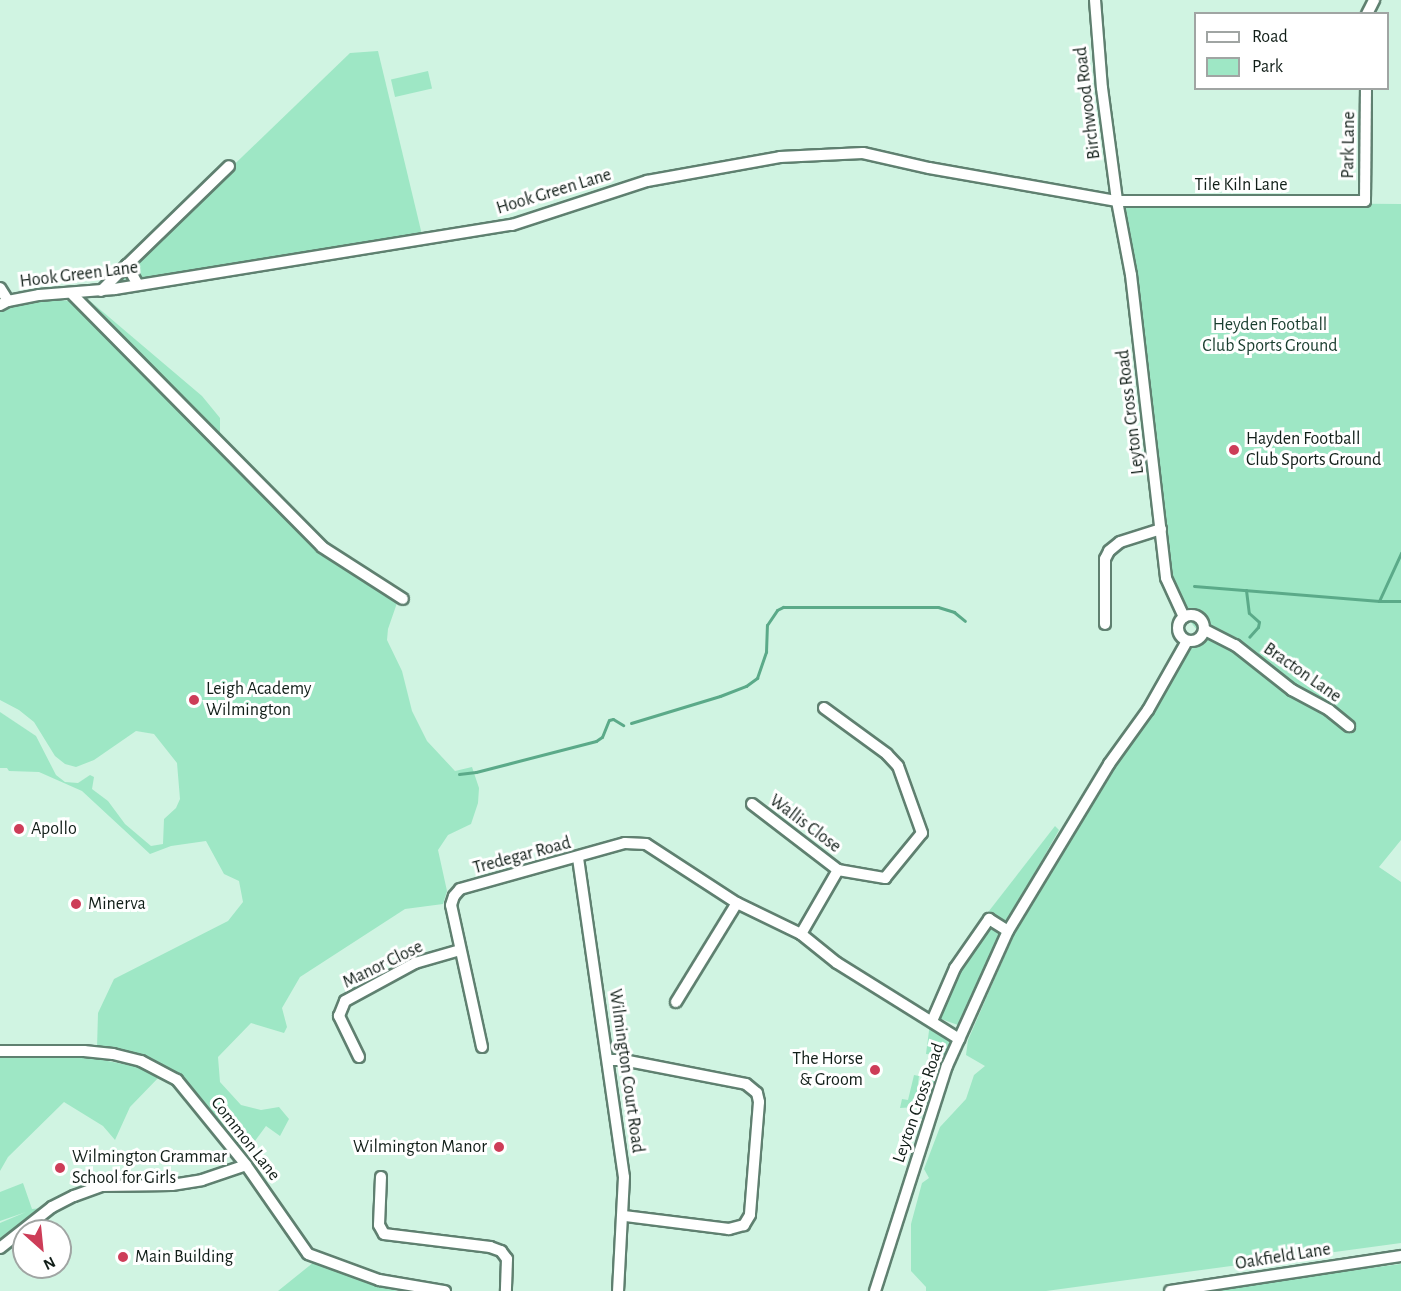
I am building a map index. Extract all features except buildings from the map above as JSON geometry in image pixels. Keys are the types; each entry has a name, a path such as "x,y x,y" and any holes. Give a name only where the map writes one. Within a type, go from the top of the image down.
{"street":[{"name":"Birchwood Road","path":"1095,0 1102,88 1117,201"},
{"name":"Park Lane","path":"1365,201 1366,90"},
{"name":"Hook Green Lane","path":"4,303 39,295 73,295 101,291 512,225 647,181 780,157 863,153 930,168 1117,201"},
{"path":"101,291 229,166"},
{"name":"Tile Kiln Lane","path":"1117,201 1365,201"},
{"name":"Leyton Cross Road","path":"1117,201 1132,286 1166,578 1184,617 1178,629 1180,636 1187,641 1199,639 1205,630"},
{"path":"127,265 138,285"},
{"path":"0,288 4,303"},
{"path":"73,295 322,547 403,599"},
{"path":"1105,624 1105,559 1109,551 1120,542 1161,529"},
{"path":"1184,617 1198,618 1204,623 1205,630"},
{"name":"Bracton Lane","path":"1205,630 1235,645 1292,690 1329,710 1349,726"},
{"name":"Leyton Cross Road","path":"875,1291 923,1139 959,1039 1008,931 1092,792 1148,710 1187,641"},
{"name":"Wallis Close","path":"752,804 838,870 885,878 922,833 898,766 887,754 824,708"},
{"name":"Tredegar Road","path":"482,1047 451,905 454,896 460,889 578,858 625,843 646,844 737,903 801,934 837,963 959,1039"},
{"name":"Wilmington Court Road","path":"578,858 624,1177 624,1216 618,1291"},
{"name":"Wallis Close","path":"801,934 838,870"},
{"path":"676,1002 737,903"},
{"name":"Leyton Cross Road","path":"932,1021 955,968 989,919 1008,931"},
{"name":"Manor Close","path":"358,1057 339,1016 345,1001 415,963 460,950"},
{"name":"Common Lane","path":"0,1051 84,1051 141,1062 177,1080 246,1165 308,1254 379,1280 445,1291"},
{"path":"608,1060 623,1060 746,1084 759,1096 750,1215 744,1225 729,1229 624,1216"},
{"path":"0,1248 52,1208 74,1196 102,1186 172,1185 202,1180 246,1165"},
{"path":"381,1177 379,1226 384,1234 490,1247 501,1251 507,1259 506,1291"},
{"name":"Oakfield Lane","path":"1170,1291 1401,1256"}],"green space":[{"path":"378,51 423,239 116,289 135,260 350,53"},
{"path":"428,71 432,89 395,97 391,80"},
{"name":"Heyden Football Club Sports Ground","path":"1117,202 1401,204 1401,840 1379,867 1401,882 1401,1243 1046,1291 926,1291 926,1287 911,1271 911,1224 922,1183 929,1178 924,1169 940,1127 966,1099 974,1075 985,1066 966,1055 968,1040 1012,939 1077,823 1116,765 1186,640 1197,630 1178,606 1170,588"},
{"name":"Leigh Academy Wilmington","path":"39,300 90,301 202,396 220,418 220,433 213,439 335,560 397,603 388,629 387,640 402,671 412,711 427,741 455,771 472,767 479,788 478,803 471,824 448,835 438,850 447,891 443,904 405,909 300,977 282,1008 287,1027 284,1033 251,1023 218,1057 220,1082 241,1105 261,1110 279,1107 289,1119 280,1136 266,1126 246,1153 177,1072 157,1063 97,1048 98,1013 114,979 228,921 243,902 239,881 224,874 206,841 171,846 150,854 82,791 39,772 9,771 7,768 0,768 0,712 36,736 56,775 65,782 78,783 90,775 94,777 92,789 108,801 125,824 151,846 163,844 164,819 176,808 180,799 177,763 154,734 136,731 94,760 76,767 65,764 55,756 34,722 19,710 0,700 0,310 12,304"},
{"path":"1055,826 1059,830 1008,920 1002,921 989,911"},
{"path":"989,927 1000,935 958,1025 941,1019 940,1013 965,960"},
{"path":"930,1023 949,1041 949,1049 944,1056 926,1054"},
{"path":"0,1054 77,1055 138,1067 160,1076 130,1107 115,1140 103,1126 64,1102 8,1157 0,1171"},
{"path":"924,1065 941,1070 931,1100 919,1101"},
{"path":"914,1075 919,1076 915,1107 900,1108 902,1099 908,1100"},
{"path":"23,1183 32,1209 42,1208 28,1219 12,1219 12,1231 0,1240 0,1223 26,1212 0,1221 0,1192"},
{"path":"314,1262 382,1287 398,1291 278,1291"},
{"path":"1401,1264 1401,1291 1208,1291 1308,1276"}],"waterway":[{"path":"1194,586 1379,601 1401,553"},
{"path":"1246,590 1249,613 1259,622 1258,627 1249,637"},
{"path":"1379,601 1401,601"},
{"path":"631,723 720,696 746,686 757,678 766,652 767,625 777,610 783,607 938,607 954,612 965,621"},
{"path":"459,774 476,772 596,741 602,737 609,720 613,719 623,725"}],"place":[{"name":"Hayden Football Club Sports Ground","path":"1234,450"},
{"name":"Leigh Academy Wilmington","path":"194,700"},
{"name":"Apollo","path":"19,829"},
{"name":"Minerva","path":"76,904"},
{"name":"The Horse & Groom","path":"875,1070"},
{"name":"Wilmington Manor","path":"499,1147"},
{"name":"Wilmington Grammar School for Girls","path":"60,1168"},
{"name":"Main Building","path":"123,1257"}]}
